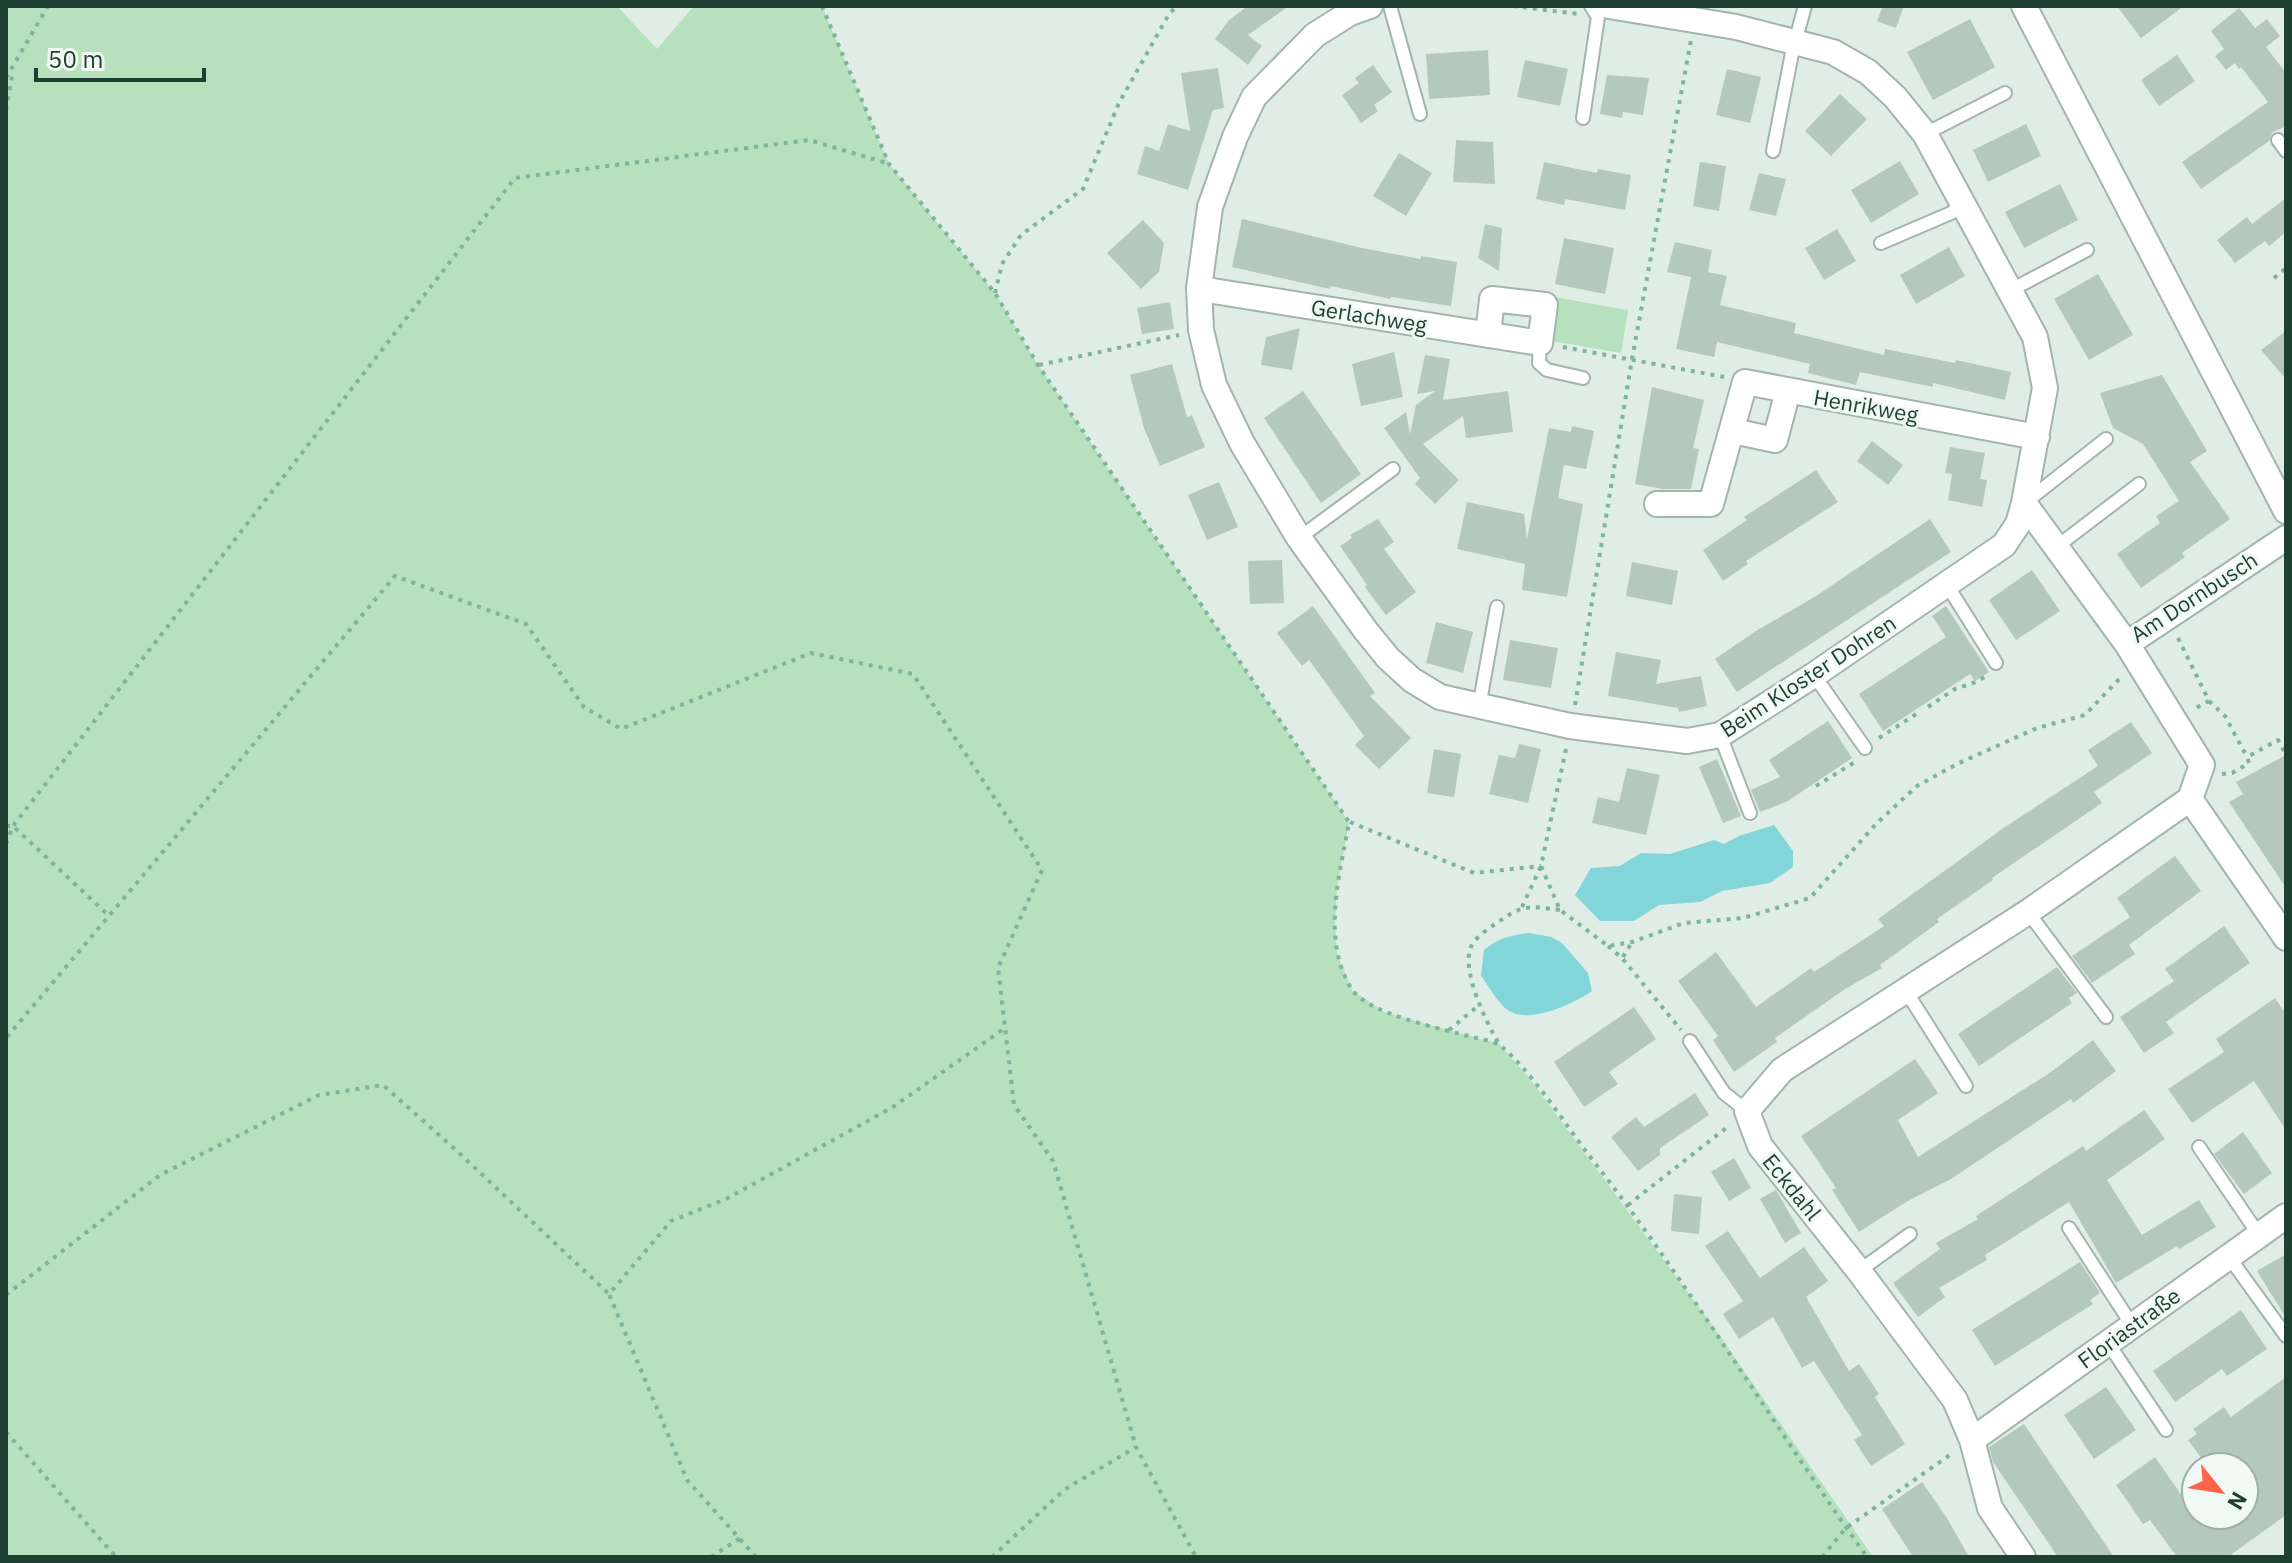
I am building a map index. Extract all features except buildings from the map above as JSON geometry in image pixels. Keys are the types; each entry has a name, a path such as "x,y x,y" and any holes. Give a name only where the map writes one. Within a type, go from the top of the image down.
{"street":[{"name":"Beim Kloster Dohren","path":"1370,6 1350,13 1315,35 1254,97 1235,137 1210,207 1199,288 1201,330 1214,385 1242,443 1299,538 1388,658 1412,680 1440,697 1479,707 1570,726 1687,741 1720,735 2004,545 2018,524 2024,503 2045,388 2035,337 1964,203 1925,134 1895,97 1868,72 1833,52 1736,27 1599,10"},
{"path":"2024,6 2286,511"},
{"name":"Gerlachweg","path":"1199,288 1540,343"},
{"path":"1488,335 1492,299 1545,305 1540,343"},
{"path":"1657,504 1711,504 1745,382"},
{"name":"Henrikweg","path":"1745,382 2037,437"},
{"path":"1733,431 1775,440 1788,391"},
{"name":"Am Dornbusch","path":"2024,503 2132,652 2286,538"},
{"path":"1747,1111 1782,1070 2028,912 2190,799 2202,765 2132,652"},
{"path":"2190,799 2286,938"},
{"name":"Eckdahl","path":"1747,1111 1760,1146 1859,1271 1955,1400 1972,1440 1990,1508 2023,1557"},
{"name":"Floriastraße","path":"1972,1440 2286,1216"}],"lane":[{"path":"1390,6 1420,114"},
{"path":"1773,151 1805,6"},
{"path":"1583,118 1599,10"},
{"path":"1925,134 2005,93"},
{"path":"1881,243 1951,213 1964,203"},
{"path":"2011,290 2087,250"},
{"path":"1540,343 1539,363 1547,370 1583,378"},
{"path":"2024,503 2106,439"},
{"path":"1299,538 1393,469"},
{"path":"2055,548 2139,484"},
{"path":"1947,585 1996,663"},
{"path":"1479,707 1497,607"},
{"path":"1814,675 1865,748"},
{"path":"1720,735 1750,813"},
{"path":"2028,912 2106,1017"},
{"path":"1906,991 1966,1086"},
{"path":"1690,1041 1724,1093 1747,1111"},
{"path":"2199,1147 2259,1235"},
{"path":"2069,1228 2132,1325"},
{"path":"1859,1271 1910,1234"},
{"path":"2229,1257 2286,1336"},
{"path":"2108,1343 2166,1430"}],"path":[{"path":"6,78 47,8 39,6"},
{"path":"822,6 889,164 995,293 1038,365 1349,822 1474,873 1541,866"},
{"path":"995,293 1002,264 1021,235 1083,189 1119,103 1169,14 1177,6"},
{"path":"1513,6 1599,10"},
{"path":"1703,38 1691,37 1632,359 1570,726 1541,866 1522,907 1487,930 1471,946 1473,983 1479,1006 1499,1044 1628,1205 1701,1307 1867,1557"},
{"path":"6,110 14,68"},
{"path":"6,844 13,826 515,178 809,140 889,164"},
{"path":"2274,278 2286,268"},
{"path":"1038,365 1201,330"},
{"path":"1540,343 1745,382"},
{"path":"7,1037 395,576 526,624 584,707 621,729 811,653 913,674 1042,870 998,968 1014,1105 1053,1161 1136,1447 1196,1557"},
{"path":"2176,636 2209,701 2225,716 2249,763 2232,773 2216,775"},
{"path":"1608,946 1632,942 1684,923 1743,918 1810,898 1877,823 1917,786 1957,764 2037,728 2085,715 2132,652"},
{"path":"1928,707 1955,689 1976,682 1998,668 1996,663"},
{"path":"2185,714 2209,701"},
{"path":"1816,786 1859,760 1855,755 1921,711"},
{"path":"2247,757 2278,740 2285,752"},
{"path":"1349,822 1337,888 1335,922 1337,953 1352,990 1384,1012 1499,1044"},
{"path":"6,826 13,826 108,916"},
{"path":"1541,866 1560,910 1622,958 1690,1041"},
{"path":"1522,907 1560,910"},
{"path":"1622,958 1632,942"},
{"path":"1449,1030 1479,1006"},
{"path":"6,1017 6,1064"},
{"path":"609,1294 671,1221 726,1199 893,1107 1005,1028"},
{"path":"6,1295 160,1175 319,1095 383,1085 609,1294 687,1480 756,1557"},
{"path":"1628,1205 1747,1111"},
{"path":"6,1432 116,1557"},
{"path":"1822,1557 1846,1528 1972,1440"},
{"path":"992,1557 1064,1490 1136,1447"},
{"path":"711,1557 740,1538"}],"green space":[{"path":"6,6 617,6 657,49 694,6 822,6 889,164 995,293 1038,365 1349,822 1337,888 1335,922 1337,953 1352,990 1384,1012 1499,1044 1530,1079 1720,1336 1873,1557 6,1557"},
{"path":"1554,297 1628,310 1621,353 1546,340"}],"water":[{"path":"1774,825 1793,851 1793,867 1770,883 1722,891 1700,902 1659,905 1634,921 1600,921 1575,895 1591,868 1620,866 1641,853 1670,854 1714,840 1724,844"},
{"path":"1530,933 1551,937 1562,943 1588,973 1592,991 1540,1014 1518,1014 1505,1008 1481,976 1484,950 1505,938"}]}
